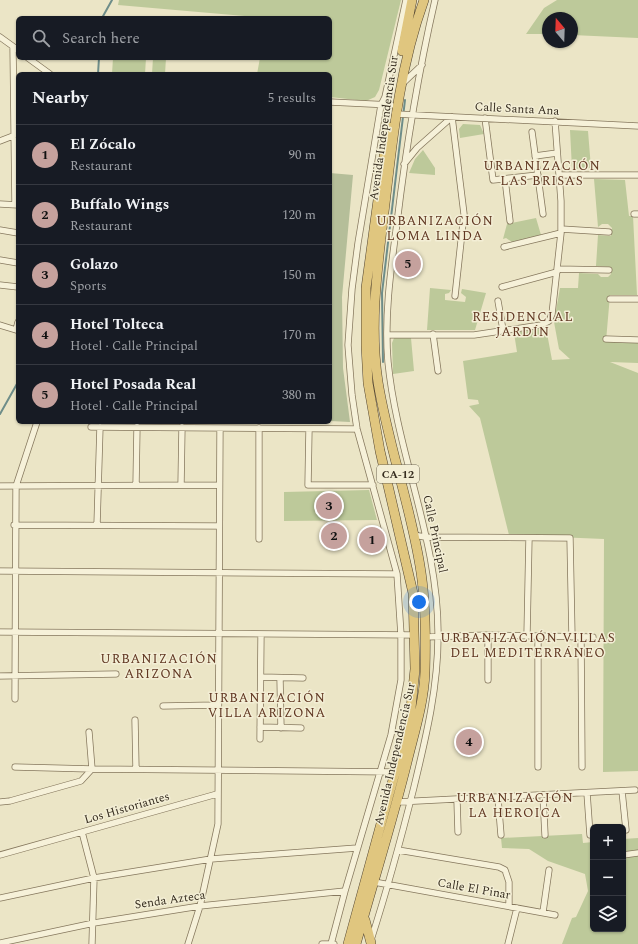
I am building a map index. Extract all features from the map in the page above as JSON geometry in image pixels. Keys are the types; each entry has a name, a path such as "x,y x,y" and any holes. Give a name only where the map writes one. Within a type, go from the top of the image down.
{"highway":[{"name":"Avenida Independencia Sur","path":"348,944 410,718 415,669 413,593 380,450 368,383 366,346 366,288 393,109 412,0"},
{"name":"Avenida Independencia Sur","path":"356,944 398,802 418,720 425,676 422,578 389,438 378,380 375,335 375,291 393,109 411,38 424,0"},
{"path":"364,915 370,944"}],"street":[{"path":"322,944 332,944 357,848 391,735 401,680 401,634 397,574 357,429 348,351 352,289 381,105 385,97 406,0"},
{"name":"Calle Principal","path":"370,944 398,850 430,720 438,636 437,598 425,537 400,436 388,362 387,335 392,261 404,165 412,115 435,0"},
{"path":"0,37 15,48 16,134 0,141"},
{"path":"31,60 47,72"},
{"path":"400,86 422,65"},
{"name":"Calle Santa Ana","path":"332,102 381,105 412,115 638,126"},
{"path":"404,165 417,148 452,117"},
{"path":"452,117 464,214 455,296"},
{"path":"485,118 493,180 538,175"},
{"path":"387,335 474,335 546,323 551,318 561,231 561,201 555,121"},
{"path":"532,132 543,214"},
{"path":"535,156 557,153"},
{"path":"559,175 638,175"},
{"path":"505,179 510,221"},
{"path":"0,204 16,205"},
{"path":"0,230 16,233"},
{"path":"504,247 561,231 609,232"},
{"path":"0,260 16,263"},
{"path":"502,287 557,270 609,270"},
{"path":"0,285 16,287"},
{"path":"610,299 638,299"},
{"path":"498,301 503,330"},
{"path":"0,325 16,330"},
{"path":"432,334 438,371"},
{"path":"606,339 638,340"},
{"path":"15,699 14,525 16,486 36,424"},
{"path":"91,427 357,429"},
{"path":"97,525 100,427"},
{"path":"136,485 137,427"},
{"path":"181,485 182,427"},
{"path":"188,944 200,906 218,824 217,705 220,428"},
{"path":"259,428 259,539"},
{"path":"309,429 308,485 372,485"},
{"path":"389,438 400,436"},
{"path":"0,486 219,484"},
{"path":"14,525 219,526"},
{"path":"413,535 425,537 570,538 572,637"},
{"path":"527,635 529,538"},
{"path":"0,571 397,574"},
{"path":"0,632 415,635"},
{"path":"260,635 260,739"},
{"path":"425,637 488,635 593,637"},
{"path":"488,635 488,680"},
{"path":"538,636 538,766"},
{"path":"581,637 582,767"},
{"path":"0,676 116,674"},
{"path":"261,677 303,678"},
{"path":"280,678 281,728"},
{"path":"163,706 217,705"},
{"path":"135,720 136,769"},
{"path":"260,727 301,728"},
{"path":"0,802 10,801 81,781 92,769 89,732"},
{"path":"15,767 396,772"},
{"path":"398,802 543,796 635,790"},
{"path":"622,791 625,824"},
{"path":"587,793 590,835"},
{"name":"Los Historiantes","path":"92,944 94,923 94,878 82,832 217,794"},
{"path":"543,796 545,835"},
{"path":"498,798 501,835"},
{"path":"458,800 458,832"},
{"path":"0,856 82,832"},
{"path":"0,898 94,878 211,859 357,848"},
{"path":"398,850 500,867 505,870 509,882 509,906"},
{"path":"626,854 637,854"},
{"path":"543,912 549,870"},
{"name":"Calle El Pinar","path":"374,882 555,915"},
{"name":"Senda Azteca","path":"0,942 94,923 200,906 345,891"},
{"path":"508,944 517,908"}],"green space":[{"path":"119,0 401,0 379,90 375,97 366,101 332,97 332,72 257,72 260,60 332,60 332,16 244,16 118,5"},
{"path":"557,0 638,0 638,38 578,35 578,12 542,12 542,34 526,34 544,8"},
{"path":"113,60 146,60 145,72 112,72"},
{"path":"153,60 166,60 165,72 152,72"},
{"path":"463,124 480,125 484,134 460,138 459,129"},
{"path":"570,130 588,131 591,168 572,169"},
{"path":"423,150 435,168 435,175 409,173 415,159"},
{"path":"332,173 353,175 342,297 343,368 350,422 332,421"},
{"path":"594,179 625,180 629,216 633,216 637,295 610,295 606,341 638,343 638,363 610,362 638,373 638,771 603,772 604,539 509,535 480,418 469,406 479,404 478,400 468,399 463,361 517,352 514,333 546,328 552,360 570,359 559,349 554,322 560,288 578,288 579,273 598,274 601,277 608,277 611,274 611,267 596,266 598,235 611,236 612,228 608,224 602,224 598,227"},
{"path":"536,218 541,235 512,242 506,238 503,239 507,224"},
{"path":"430,288 451,290 449,293 445,294 445,300 465,302 466,297 461,293 462,289 486,293 475,330 427,330"},
{"path":"394,338 411,338 414,371 393,374 392,343"},
{"path":"369,490 377,520 284,521 284,492"},
{"path":"582,834 583,843 590,842 590,932 626,932 626,839 638,838 638,944 562,944 572,918 576,917 588,891 585,874 548,861 529,849 502,848 501,838"}],"waterway":[{"path":"103,16 112,0"},
{"path":"98,72 99,60"},
{"path":"383,362 382,293 405,100"},
{"path":"0,414 16,386"}],"place":[{"name":"Hotel Posada Real","path":"408,264"},
{"name":"Golazo","path":"329,506"},
{"name":"Buffalo Wings","path":"334,536"},
{"name":"El Zócalo","path":"372,540"},
{"name":"Hotel Tolteca","path":"469,742"}],"district":[{"name":"URBANIZACIÓN LAS BRISAS","path":"542,174"},
{"name":"URBANIZACIÓN LOMA LINDA","path":"435,228"},
{"name":"RESIDENCIAL JARDÍN","path":"523,324"},
{"name":"URBANIZACIÓN VILLAS DEL MEDITERRÁNEO","path":"528,646"},
{"name":"URBANIZACIÓN ARIZONA","path":"159,666"},
{"name":"URBANIZACIÓN VILLA ARIZONA","path":"267,706"},
{"name":"URBANIZACIÓN LA HEROICA","path":"515,806"}]}
